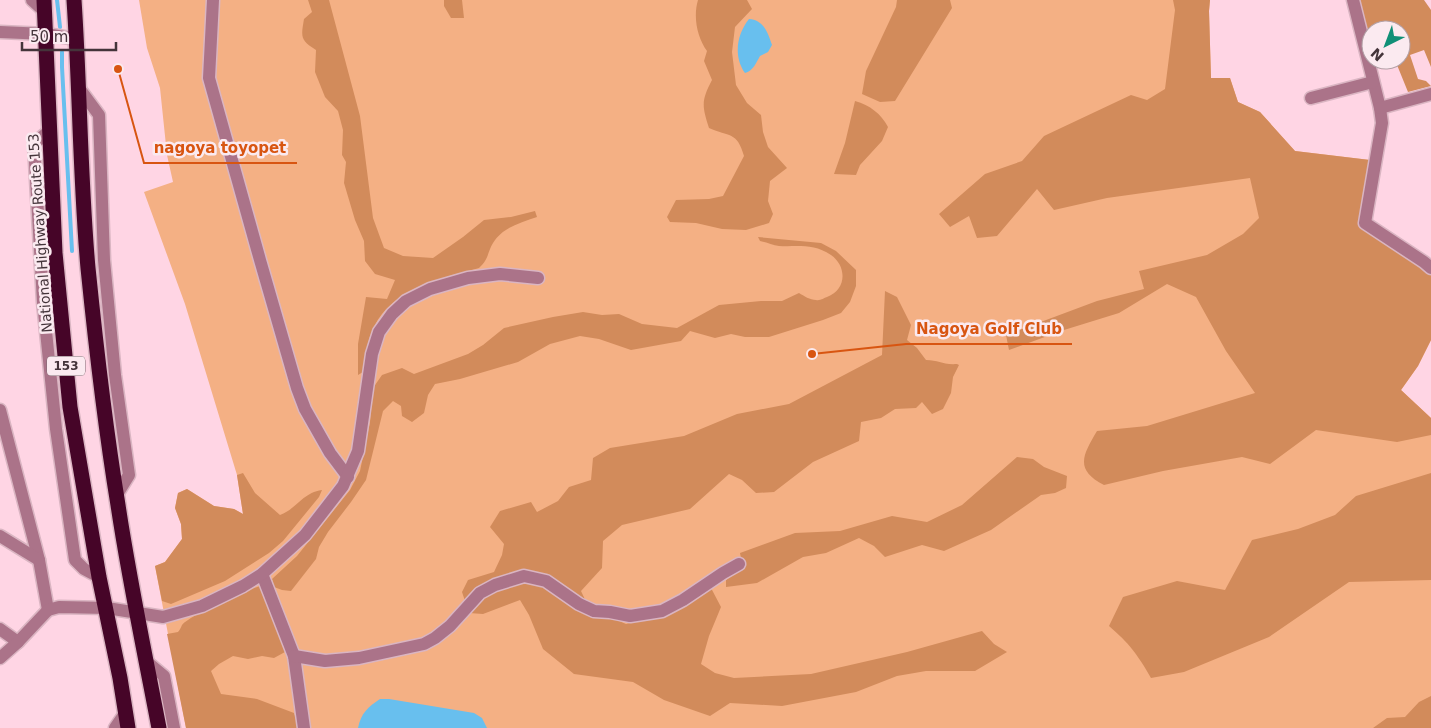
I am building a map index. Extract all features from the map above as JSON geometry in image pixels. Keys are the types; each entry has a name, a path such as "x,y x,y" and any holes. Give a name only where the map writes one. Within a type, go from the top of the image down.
{"highway":[{"name":"153","path":"74,0 79,88 80,151 100,380 116,496 159,728"},
{"name":"National Highway Route 153","path":"44,5 55,252 70,407 99,577 128,728"}],"street":[{"path":"32,0 44,5"},
{"path":"213,0 209,78 260,260 305,409 330,454 348,476"},
{"path":"1353,0 1382,123 1365,222 1431,268"},
{"path":"0,32 46,34 76,38"},
{"path":"1312,98 1373,82"},
{"path":"79,88 99,115 104,260 115,375 129,475 116,496"},
{"path":"1380,108 1431,94"},
{"path":"50,130 34,144 43,302 56,430 75,560 84,569 99,577"},
{"path":"0,658 48,610 59,607 106,608 163,617 202,606 243,586 262,574 305,535 343,486 348,476 358,451 372,354 379,332 392,314 406,301 430,289 468,278 500,274 538,278"},
{"path":"91,292 107,293"},
{"path":"0,410 3,437 39,560 48,610"},
{"path":"0,536 39,560"},
{"path":"294,656 325,661 384,653 424,644 436,638 450,626 480,592 495,584 524,576 546,581 579,604 594,611 630,616 662,611 683,600 739,564"},
{"path":"262,574 294,656 304,728"},
{"path":"0,629 18,642"},
{"path":"146,661 164,676 174,728"},
{"path":"115,728 126,712"}],"shaded area":[{"path":"139,0 1210,0 1211,78 1230,78 1238,102 1260,112 1295,151 1370,160 1362,222 1431,274 1431,340 1418,366 1401,390 1431,418 1431,728 186,728 155,566 165,562 182,539 181,524 175,508 178,493 187,489 214,506 234,509 243,514 237,475 185,304 144,192 173,182 167,155 160,88 147,48"},
{"path":"308,0 329,0 360,116 373,218 384,248 403,256 433,258 484,220 511,217 535,211 537,217 512,226 502,233 493,243 486,259 479,268 420,287 393,303 382,314 374,327 368,343 363,372 358,375 358,344 366,297 387,299 395,280 375,274 365,261 364,241 355,220 344,183 346,162 342,155 343,130 338,111 325,97 315,72 316,50 304,41 302,34 304,19 312,12"},
{"path":"444,0 462,0 464,18 451,18 444,6"},
{"path":"698,0 747,0 752,9 735,27 732,52 736,85 747,103 761,115 763,132 768,147 787,168 770,181 768,201 773,214 769,223 746,230 722,229 696,223 670,222 667,217 676,200 709,199 723,196 744,156 735,139 709,128 704,109 704,99 712,80 704,61 707,51 697,27 696,13"},
{"path":"897,0 950,0 952,8 895,101 880,102 862,94 866,71 896,7"},
{"path":"1173,0 1210,0 1211,78 1230,78 1238,102 1260,112 1295,151 1370,160 1362,222 1431,274 1431,340 1418,366 1401,390 1431,418 1431,435 1397,442 1316,430 1270,464 1242,457 1163,471 1104,485 1089,474 1084,462 1085,455 1097,431 1147,426 1255,393 1226,351 1196,297 1167,284 1119,313 1009,350 1006,335 1097,301 1144,289 1139,271 1207,255 1243,234 1259,218 1250,178 1107,198 1054,210 1037,189 997,236 977,238 969,216 950,227 939,214 985,174 1022,161 1044,136 1131,95 1147,100 1165,89 1175,10"},
{"path":"1354,0 1424,0 1431,10 1431,67 1424,50 1411,55 1411,20 1361,20 1361,28"},
{"path":"1411,58 1418,79 1426,81 1431,86 1408,92 1399,70 1411,70"},
{"path":"855,101 866,105 874,111 888,127 882,141 860,165 856,175 834,174 845,143"},
{"path":"758,237 821,243 836,251 856,270 856,286 850,302 841,313 769,337 745,337 731,334 715,338 690,331 681,341 631,350 599,339 580,336 550,344 518,362 460,379 435,384 428,395 424,413 412,422 402,416 401,406 393,401 383,411 366,480 328,532 319,547 316,559 291,591 274,587 272,579 297,556 350,490 360,471 370,422 373,388 382,375 402,368 414,374 468,354 504,328 553,317 583,312 602,315 619,314 642,324 677,328 719,305 782,301 799,293 809,299 819,300 834,294 838,289 843,278 842,271 840,265 831,255 812,247 777,246 760,241"},
{"path":"885,291 897,297 911,325 907,340 917,348 926,360 959,365 953,377 951,393 943,409 932,414 922,402 916,408 895,409 881,418 861,422 859,441 813,462 774,492 756,493 742,480 729,474 690,509 622,525 603,541 602,568 581,591 589,608 626,624 670,612 711,588 721,607 709,636 701,664 715,673 734,678 811,674 907,652 982,631 994,644 1007,652 975,671 926,671 897,676 856,692 782,706 730,703 710,716 664,700 633,682 574,674 543,649 529,615 520,600 483,614 469,613 462,592 468,580 494,572 502,555 504,544 490,527 500,511 531,502 537,512 558,501 569,487 591,480 593,458 610,448 684,436 737,414 789,404 882,355"},
{"path":"1017,457 1033,459 1044,467 1067,476 1066,488 1055,493 1041,495 991,530 944,551 922,545 885,557 874,546 859,538 826,553 803,557 757,583 726,587 726,580 743,568 740,553 795,533 840,531 892,516 927,522 962,505"},
{"path":"243,473 255,493 280,515 310,494 322,490 319,497 283,541 269,553 225,581 171,604 162,601 155,566 165,562 182,539 181,524 175,508 178,493 187,489 214,506 234,509 243,514 237,475"},
{"path":"1431,473 1431,580 1349,582 1269,637 1184,672 1151,678 1133,650 1109,626 1123,597 1177,581 1225,590 1252,540 1298,529 1335,515 1356,496"},
{"path":"260,586 272,612 285,652 274,658 262,656 248,659 233,656 211,671 221,694 257,699 294,713 299,728 186,728 167,634 178,632 188,620 207,609"},
{"path":"1431,696 1431,728 1373,728 1387,718 1405,717 1419,702"}],"water":[{"path":"749,19 762,25 772,45 768,52 760,56 752,69 745,73 739,59 738,45 739,38"},
{"path":"380,699 474,713 482,718 487,728 358,728 361,718 366,711"}],"waterway":[{"path":"57,0 60,27"},
{"path":"62,52 72,251"}],"place":[{"name":"nagoya toyopet","path":"118,69"},
{"name":"Nagoya Golf Club","path":"812,354"}]}
